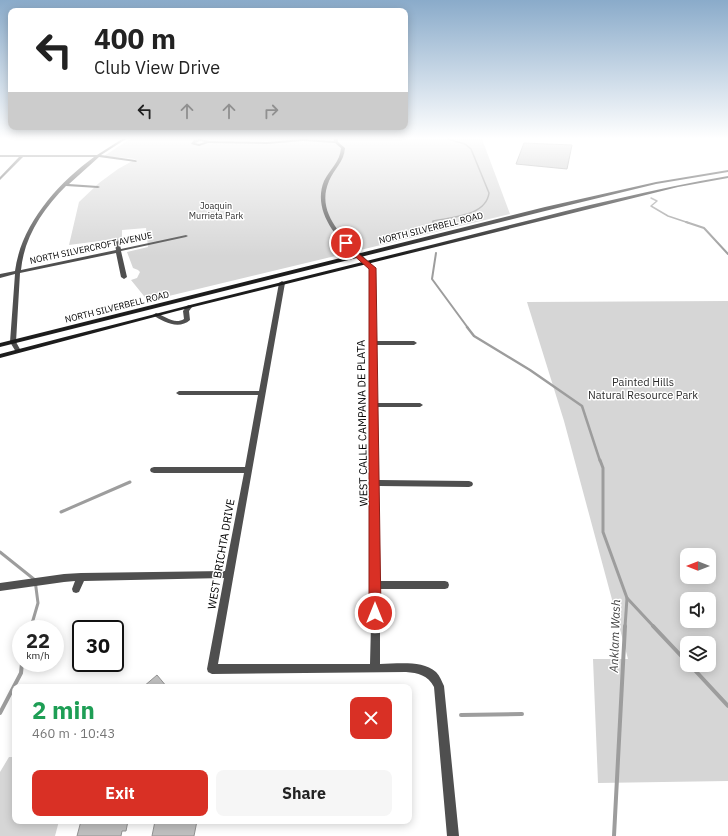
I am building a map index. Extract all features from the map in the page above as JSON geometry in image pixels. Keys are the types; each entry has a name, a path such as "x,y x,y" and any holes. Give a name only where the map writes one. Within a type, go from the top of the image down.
{"main road":[{"name":"NORTH SILVERBELL ROAD","path":"0,356 189,307 358,256 656,182 682,178"},
{"name":"NORTH SILVERBELL ROAD","path":"0,345 279,280 366,263 675,186 722,178"}],"street":[{"path":"18,352 13,342 20,256 33,225 50,201 73,178"},
{"path":"329,178 326,182 323,196 325,211 336,230 352,251 366,263"},
{"path":"65,185 98,188"},
{"name":"NORTH SILVERCROFT AVENUE","path":"0,276 186,236"},
{"path":"116,239 124,277"},
{"name":"WEST CALLE CAMPANA DE PLATA","path":"366,263 372,268 376,585 375,669"},
{"name":"WEST BRICHTA DRIVE","path":"279,280 262,393 212,669 375,669"},
{"name":"NORTH SILVERBELL ROAD","path":"156,315 172,323 180,324 187,320 186,311 189,307"},
{"path":"372,343 414,343"},
{"path":"179,393 262,393"},
{"path":"373,405 420,405"},
{"path":"154,470 248,470"},
{"path":"374,483 469,484"},
{"path":"0,586 81,577 229,574"},
{"path":"76,589 81,577"},
{"path":"376,585 445,585"},
{"path":"375,669 408,668 424,670 433,676 439,686 453,836"}],"green space":[{"name":"Joaquin Murrieta Park","path":"106,178 497,178 510,214 148,301 131,280 137,278 140,272 133,268 127,252 148,247 146,228 122,230 122,238 69,245 79,202"},
{"name":"Painted Hills Natural Resource Park","path":"728,301 728,781 598,783 593,659 628,659 564,421 527,302"},
{"path":"9,757 12,757 12,824 58,824 55,836 0,836 0,772"}],"building":[{"path":"157,675 164,684 146,684"},
{"path":"80,824 127,824 126,831 122,831 121,836 77,836"},
{"path":"154,824 196,824 194,836 152,836"}],"waterway":[{"name":"Anklam Wash","path":"433,222 467,214 482,207 487,201 489,193 483,178"},
{"path":"651,198 657,201 651,206 668,216 704,228 728,254"},
{"name":"Anklam Wash","path":"433,222 435,230"},
{"name":"Anklam Wash","path":"436,253 432,279 468,328"},
{"name":"Anklam Wash","path":"467,327 474,336 530,370 582,406 600,461"},
{"name":"Anklam Wash","path":"600,460 603,468 603,532 627,598"},
{"path":"61,512 130,482"},
{"path":"0,552 35,580 38,603 33,620"},
{"name":"Anklam Wash","path":"625,627 627,598"},
{"path":"627,598 654,627"},
{"name":"Anklam Wash","path":"614,836 625,626"},
{"path":"653,626 680,655"},
{"path":"15,684 21,672"},
{"path":"696,672 728,706"},
{"path":"0,713 12,690"},
{"path":"461,715 522,714"}],"route":[{"path":"346,243 352,251 372,268 376,585 375,613"}]}
